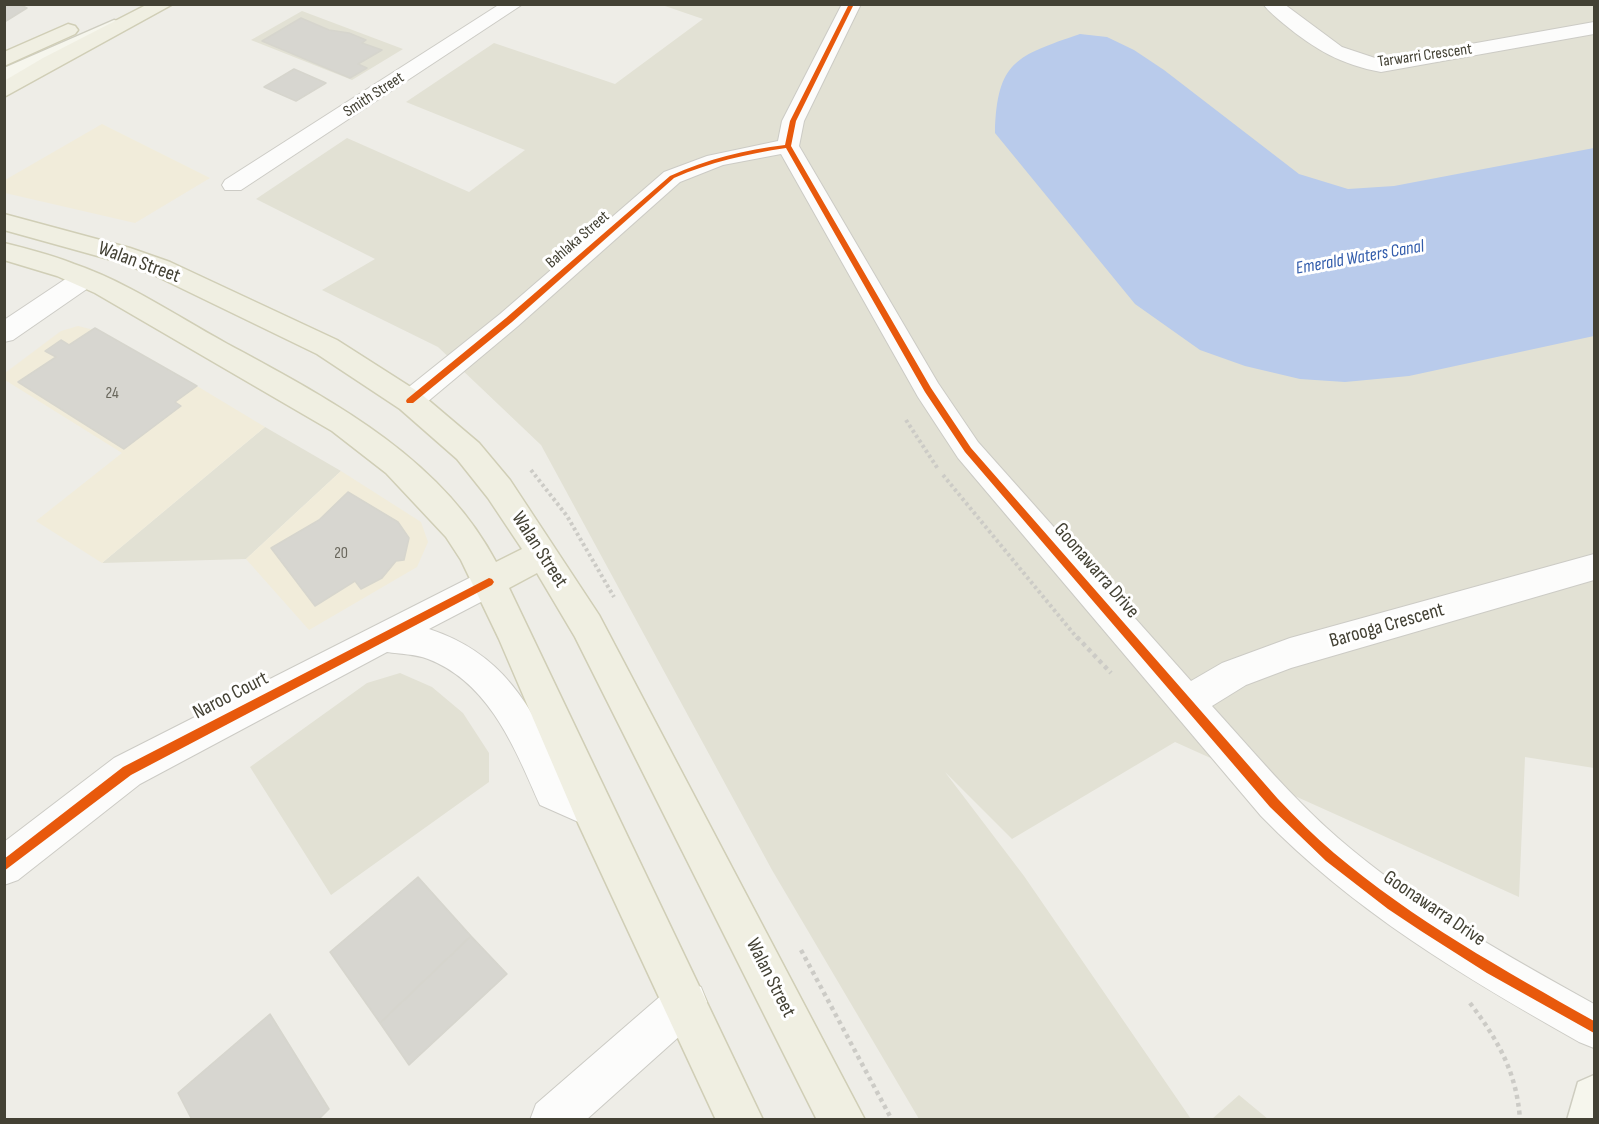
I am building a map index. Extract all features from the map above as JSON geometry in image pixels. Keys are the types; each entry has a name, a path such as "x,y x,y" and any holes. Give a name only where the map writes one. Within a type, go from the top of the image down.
{"main road":[{"path":"4,60 126,12 164,4"},
{"path":"4,90 126,12"},
{"name":"Walan Street","path":"4,222 121,254 161,268 327,347 410,401 468,451 499,489 543,554 587,626 842,1119"},
{"name":"Walan Street","path":"4,250 85,278 304,399 342,423 397,464 458,528 489,582 592,809 740,1119"},
{"path":"489,582 543,554"}],"street":[{"name":"Smith Street","path":"233,185 514,4"},
{"path":"788,146 793,121 852,4"},
{"name":"Tarwarri Crescent","path":"1272,4 1335,54 1357,63 1381,66 1594,28"},
{"path":"4,76 92,34 126,12"},
{"name":"Bahlaka Street","path":"410,401 509,320 672,177 704,162 735,153 788,146"},
{"name":"Goonawarra Drive","path":"788,146 928,390 968,450 1274,803 1329,856 1395,907 1495,971 1594,1027"},
{"path":"4,333 85,278"},
{"name":"Barooga Crescent","path":"1187,702 1234,674 1290,653 1594,567"},
{"name":"Naroo Court","path":"4,866 127,771 489,582"},
{"path":"387,637 441,648 464,661 493,684 511,705 553,792 592,809"},
{"path":"552,1119 686,1002"},
{"path":"1590,1119 1594,1098"}],"path":[{"path":"1519,1099 1520,1119"}],"shaded area":[{"path":"662,5 1594,5 1594,768 1525,757 1519,897 1175,742 1012,839 945,772 1024,876 1191,1119 919,1119 772,870 541,445 438,347 322,290 375,259 256,199 347,138 469,192 525,150 406,102 494,43 615,84 703,19"},
{"path":"302,11 403,49 352,80 251,40"},
{"path":"102,124 210,178 135,223 5,193 5,180"},
{"path":"78,326 90,329 197,386 265,427 102,563 36,521 122,453 5,380 5,373 61,331"},
{"path":"265,427 341,471 246,559 102,563"},
{"path":"341,471 421,522 428,542 417,567 309,630 246,559"},
{"path":"400,673 432,687 463,713 489,753 489,782 331,895 250,767 367,683"},
{"path":"1239,1095 1268,1119 1212,1119"}],"water":[{"name":"Emerald Waters Canal","path":"1080,34 1107,37 1134,50 1164,70 1299,174 1348,189 1394,186 1594,148 1594,336 1409,376 1345,382 1300,379 1245,366 1200,350 1135,304 995,133 1000,90 1014,65 1040,49"}],"building":[{"path":"4,4 18,4 27,8 6,21"},
{"path":"301,18 329,30 349,33 366,40 362,43 382,50 358,64 367,68 350,78 262,41"},
{"path":"294,69 326,83 296,101 264,87"},
{"path":"95,328 197,386 175,402 181,406 124,449 18,382 56,357 45,351 61,340 69,345"},
{"path":"348,492 398,522 409,538 404,560 396,561 382,578 361,589 355,581 315,606 271,548 319,520"},
{"path":"418,877 471,936 380,1023 330,952"},
{"path":"471,936 507,974 409,1065 380,1023"},
{"path":"270,1014 329,1109 318,1120 192,1120 178,1093"}],"cycle path":[{"path":"852,4 793,121 788,146 928,390 968,450 1274,803 1315,844 1361,882 1425,927 1492,969 1594,1027"},
{"path":"410,401 509,320 672,177 728,157 788,146"},
{"path":"4,866 127,771 489,582"}]}
